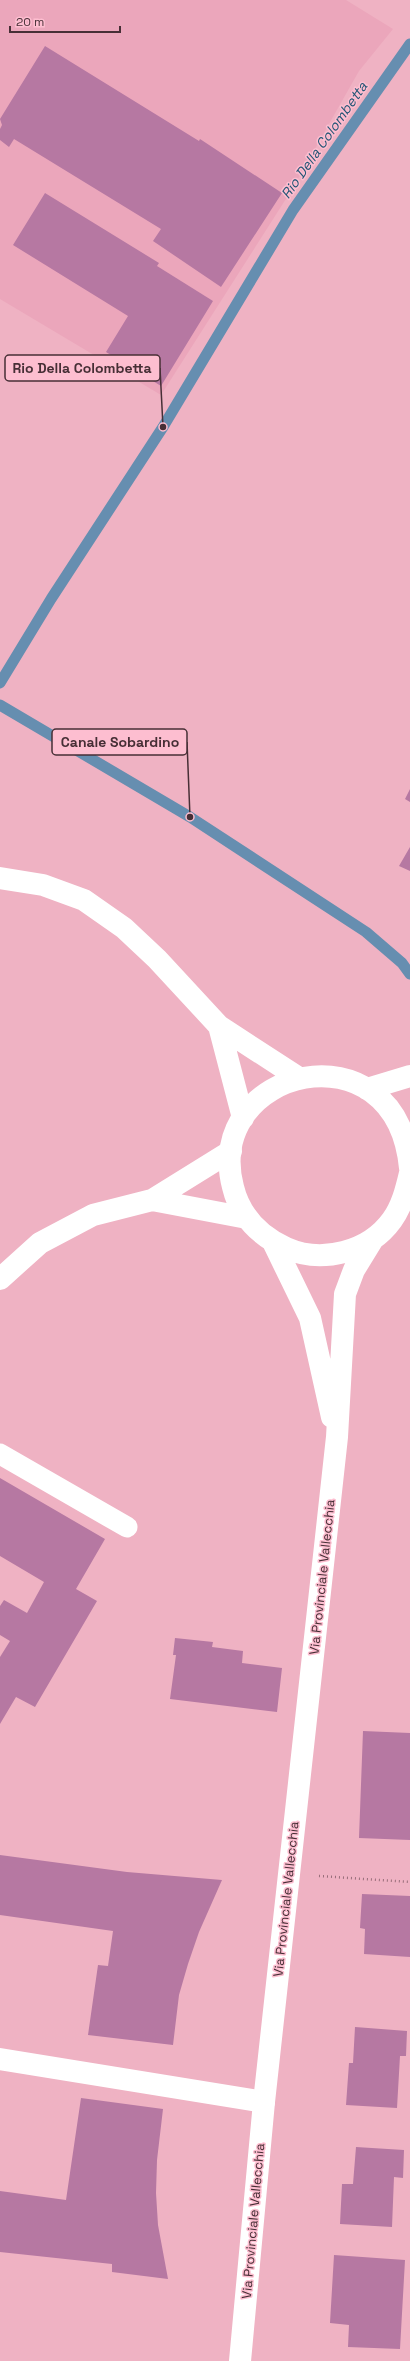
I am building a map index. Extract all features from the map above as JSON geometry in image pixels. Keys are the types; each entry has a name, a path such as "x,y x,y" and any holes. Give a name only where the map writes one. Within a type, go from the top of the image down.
{"main road":[{"path":"0,878 43,885 84,900 129,933 157,959 218,1026 299,1078"},
{"path":"218,1026 243,1118"},
{"name":"Via Provinciale Vallecchia","path":"373,1239 349,1251 323,1256 297,1253 273,1242 247,1218 236,1197 230,1174 231,1150 235,1134 243,1118 258,1099 277,1086 299,1078 323,1075 346,1079 367,1089 386,1104 400,1123 409,1144 410,1168"},
{"path":"367,1089 410,1076"},
{"path":"0,1279 40,1243 93,1215 152,1200 231,1150"},
{"name":"Via Provinciale Vallecchia","path":"240,2361 264,2102 337,1437 345,1294 354,1270 373,1239 392,1221 404,1197 410,1173"},
{"path":"152,1200 247,1218"},
{"name":"Via Provinciale Vallecchia","path":"273,1242 310,1318 337,1437"},
{"path":"0,2059 264,2102"}],"lane":[{"path":"0,1454 127,1527"}],"path":[{"path":"288,1874 410,1882"}],"shaded area":[{"path":"0,0 346,0 393,29 359,71 291,191 161,395 0,299"}],"building":[{"path":"45,46 199,141 200,139 282,193 221,287 153,241 161,229 14,139 9,147 0,140 0,129 2,125 0,119"},
{"path":"45,193 159,263 157,266 213,301 161,386 106,352 128,316 13,245"},
{"path":"410,789 410,802 405,799"},
{"path":"410,847 410,871 399,866"},
{"path":"0,1478 105,1539 76,1589 97,1601 35,1707 16,1697 0,1724 0,1657 10,1641 0,1635 0,1606 4,1600 27,1613 44,1582 0,1556"},
{"path":"175,1638 213,1642 212,1647 243,1651 242,1663 282,1668 277,1712 170,1699 176,1655 173,1655"},
{"path":"363,1731 410,1733 410,1840 359,1838"},
{"path":"0,1855 127,1872 222,1880 199,1932 188,1964 179,1995 173,2045 88,2035 98,1965 108,1966 113,1931 0,1915"},
{"path":"362,1894 410,1896 410,1957 364,1954 365,1929 360,1928"},
{"path":"355,2027 407,2031 406,2056 400,2056 397,2108 346,2105 349,2063 353,2063"},
{"path":"81,2098 163,2109 157,2160 156,2193 158,2225 168,2279 112,2272 112,2264 0,2252 0,2191 66,2200"},
{"path":"356,2147 404,2150 403,2178 394,2177 392,2227 340,2224 342,2184 353,2184"},
{"path":"334,2255 405,2260 400,2349 348,2347 349,2325 330,2323"}],"waterway":[{"name":"Rio Della Colombetta","path":"0,683 51,599 163,427 293,210 410,44"},
{"path":"0,705 190,817 366,932 402,963 410,974"}],"place":[{"name":"Rio Della Colombetta","path":"163,427"},
{"name":"Canale Sobardino","path":"190,817"}]}
